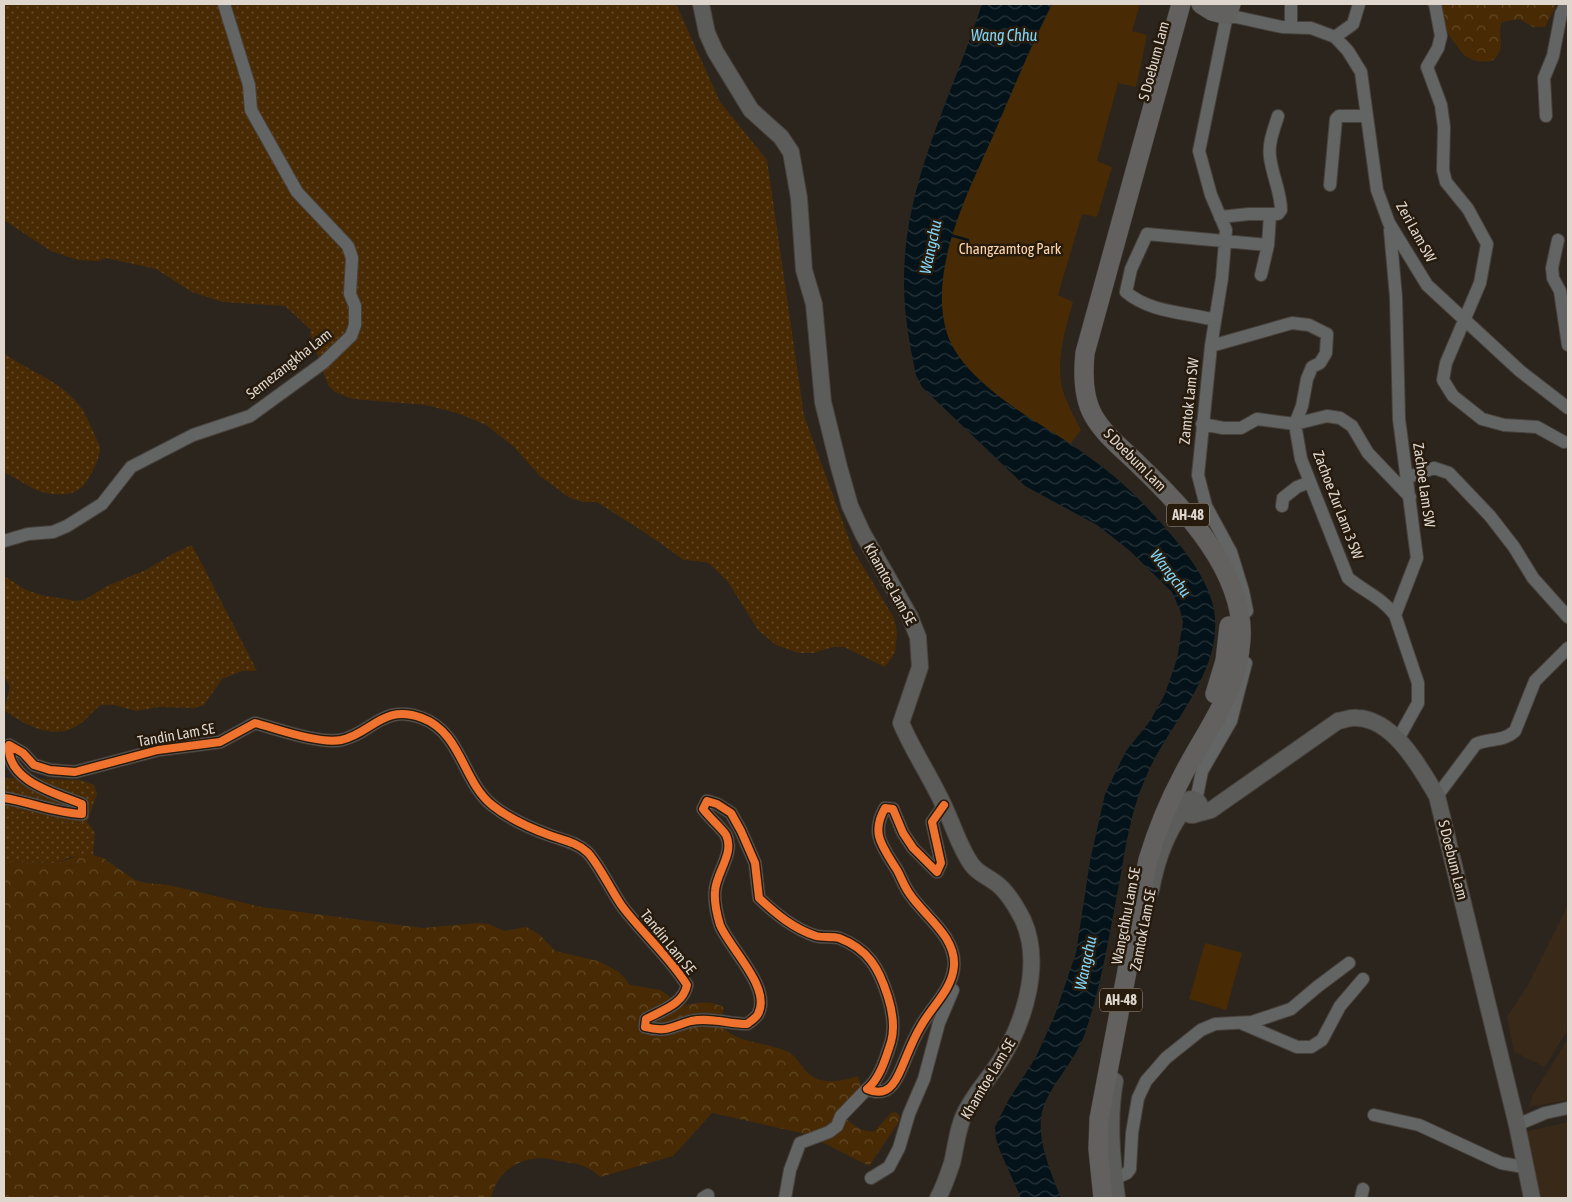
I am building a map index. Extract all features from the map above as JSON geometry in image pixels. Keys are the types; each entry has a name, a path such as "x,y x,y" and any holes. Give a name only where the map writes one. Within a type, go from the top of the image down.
{"highway":[{"name":"S Doebum Lam","path":"1169,4 1072,350 1073,387 1084,421 1100,442 1151,490 1187,530 1221,592 1230,631 1226,654 1214,696 1199,735 1172,784 1189,806"},
{"name":"S Doebum Lam","path":"1181,4 1085,353 1084,367 1086,395 1096,419 1108,436 1180,505 1195,524 1222,567 1237,604 1241,637 1237,668 1225,702 1199,735"},
{"name":"Wangchhu Lam SE","path":"1092,1198 1088,1149 1091,1101 1132,881 1143,838 1172,784"},
{"name":"Wangchhu Lam SE","path":"1104,1198 1098,1150 1102,1102 1148,860 1189,806"}],"main road":[{"name":"Khamtoe Lam SE","path":"701,4 707,33 715,52 751,110 782,137 791,152 799,198 804,270 814,304 822,402 850,506 863,534 910,617 918,637 920,667 901,723 944,805 960,844 974,868 1005,891 1023,920 1028,934 1030,971 1027,997 1014,1036 964,1113 958,1129 952,1161 938,1198"},
{"name":"S Doebum Lam","path":"1189,806 1218,804 1338,721 1356,717 1367,719 1398,739 1417,761 1437,796 1517,1125 1524,1167 1532,1198"},
{"name":"Zamtok Lam SE","path":"1117,1198 1114,1179 1112,1097 1154,873 1171,829 1189,806"}],"street":[{"name":"Semezangkha Lam","path":"4,541 28,534 54,532 66,526 102,504 132,467 193,435 250,416 323,363 351,336 355,325 355,306 350,294 352,258 348,246 297,192 251,110 248,85 224,4"},
{"path":"1291,4 1291,27"},
{"path":"1335,37 1353,24 1359,4"},
{"path":"1435,4 1439,16 1440,44 1427,67 1441,105 1444,127 1443,170 1446,182 1468,209 1488,244 1480,283 1446,363 1443,380 1447,388 1482,419 1504,425 1537,427 1564,442"},
{"path":"1546,116 1544,78 1553,56 1561,14 1566,4"},
{"name":"Zeri Lam SW","path":"1218,8 1291,27 1311,28 1335,37 1348,51 1361,72 1377,190 1389,223 1427,285 1520,371 1568,408"},
{"name":"Zamtok Lam SW","path":"1189,806 1202,771 1231,721 1246,660 1248,634 1244,591 1231,552 1206,506 1198,475 1211,346 1226,241 1226,230 1211,195 1199,151 1218,8"},
{"path":"1220,217 1249,214 1270,215 1278,214 1282,210 1270,157 1271,137 1278,116"},
{"path":"1330,185 1336,119 1339,116 1367,116"},
{"path":"1261,275 1268,245 1270,215"},
{"name":"Zachoe Lam SW","path":"1389,223 1397,305 1398,397 1406,478 1417,558 1395,615"},
{"path":"1215,320 1189,313 1168,311 1138,302 1126,292 1131,269 1147,234 1268,245"},
{"path":"1558,240 1552,268 1553,278 1560,291 1568,345"},
{"name":"Zachoe Zur Lam 3 SW","path":"1211,346 1292,323 1309,325 1327,334 1326,353 1320,363 1312,367 1307,379 1302,406 1295,424 1301,459 1348,578 1362,589 1386,602 1395,615"},
{"path":"1202,424 1223,428 1242,428 1257,419 1295,424 1327,416 1347,421 1368,453 1410,497"},
{"path":"1406,478 1434,468 1449,473 1490,516 1533,578 1568,617"},
{"path":"1282,506 1283,498 1297,487 1310,482"},
{"path":"1395,615 1418,683 1418,703 1398,739"},
{"path":"1437,796 1476,744 1509,737 1515,731 1535,681 1568,648"},
{"name":"Tandin Lam SE","path":"4,798 46,806 68,813 82,814 82,804 36,786 16,769 8,756 10,745 23,752 34,765 50,770 75,772 158,750 220,742 255,724 324,740 341,740 380,719 401,714 423,718 440,730 455,747 476,788 492,805 530,826 570,841 587,852 622,906 658,950 678,970 687,985 685,994 676,1003 646,1019 645,1027 658,1031 692,1021 716,1020 747,1024 758,1015 762,1002 757,986 746,965 731,947 720,925 715,891 728,854 726,835 703,809 707,801 716,804 730,813 741,831 755,862 755,880 759,898 793,925 817,936 837,937 858,948 872,959 885,985 891,1007 893,1035 877,1076 866,1089"},
{"path":"871,1178 889,1167 899,1148 909,1114 924,1079 939,1022 953,991 954,968 953,954 944,936 910,894 882,849 878,833 879,818 885,808 893,809 908,841 929,866 937,872 941,863 932,822 944,805"},
{"path":"1114,1179 1127,1173 1130,1169 1133,1124 1138,1098 1146,1081 1156,1068 1181,1045 1201,1030 1215,1024 1252,1022 1291,1010 1317,986 1349,963"},
{"path":"784,1198 790,1170 800,1143 829,1132 837,1126 841,1116 866,1089 876,1093 885,1091 896,1081 911,1044 929,1013 940,1000 954,968"},
{"path":"1241,1023 1298,1047 1311,1047 1322,1040 1340,1006 1363,978"},
{"path":"1517,1125 1545,1113 1568,1108"},
{"path":"1374,1115 1419,1126 1501,1163 1524,1167"}],"shaded area":[{"path":"1568,905 1568,1029 1545,1067 1514,1052 1507,1017 1528,985"},
{"path":"1568,1039 1568,1100 1529,1107 1532,1096"},
{"path":"1568,1122 1568,1198 1540,1198 1524,1132"}],"green space":[{"path":"4,4 676,4 720,102 767,160 804,416 853,550 894,618 897,632 895,653 885,667 844,647 833,647 813,653 799,653 776,645 758,630 728,582 710,564 684,560 597,502 583,502 570,498 540,476 514,447 486,425 457,413 426,405 353,399 335,392 328,385 310,334 311,330 285,306 223,302 192,292 156,269 106,258 98,261 78,260 51,251 4,220"},
{"name":"Changzamtog Park","path":"1052,4 1140,4 1132,31 1147,35 1136,87 1118,83 1097,161 1112,167 1097,217 1082,214 1058,295 1073,302 1062,346 1060,369 1063,391 1081,430 1070,444 1003,401 972,373 950,342 943,317 942,290 946,262 963,204"},
{"path":"1426,4 1557,4 1545,27 1533,27 1520,19 1502,22 1500,27 1501,45 1498,55 1494,60 1481,62 1470,59 1463,54"},
{"path":"4,353 55,383 74,399 83,410 98,441 100,451 86,482 73,493 46,493 4,472"},
{"path":"192,545 257,671 242,671 222,679 204,705 194,708 159,707 136,711 114,705 101,705 79,725 66,731 57,732 38,729 4,710 10,687 4,675 4,576 26,590 41,595 76,601 86,599 107,586 148,569 174,553"},
{"path":"4,778 80,780 94,785 97,794 87,822 95,832 93,855 70,857 57,863 4,862"},
{"path":"80,855 93,855 103,858 135,880 168,885 261,907 423,928 478,923 489,924 504,931 526,927 539,934 555,951 598,961 619,972 630,985 661,990 681,1006 703,1002 719,1005 724,1008 722,1018 717,1020 731,1034 748,1041 786,1051 795,1057 814,1078 835,1081 858,1076 861,1084 858,1091 840,1109 854,1126 864,1130 875,1131 891,1113 895,1112 900,1116 898,1123 869,1166 806,1134 712,1113 673,1156 600,1177 588,1168 579,1165 545,1158 524,1161 516,1164 502,1175 491,1198 4,1198 4,862 57,863"},
{"path":"1205,943 1242,953 1226,1010 1189,999"}],"water":[{"name":"Wang Chhu","path":"982,4 1052,4 972,183 952,235 942,288 943,314 949,339 964,363 983,383 1009,404 1100,465 1145,505 1195,566 1208,591 1215,617 1214,639 1201,681 1154,760 1136,803 1101,976 1085,1033 1081,1043 1050,1092 1042,1112 1041,1133 1043,1144 1049,1167 1061,1198 1021,1198 1000,1151 995,1127 1008,1101 1036,1057 1055,1015 1076,953 1090,861 1105,794 1126,751 1150,721 1165,694 1177,659 1183,622 1172,592 1129,550 1097,525 1025,486 922,387 916,375 904,296 906,248 911,212 931,142"}],"waterway":[{"name":"Wangchu","path":"950,235 968,240"}],"cycle path":[{"path":"4,798 62,812 82,814 82,804 46,790 24,777 15,768 10,757 9,745 23,753 34,765 50,770 75,772 158,750 220,742 255,723 310,738 332,741 351,737 378,721 397,714 409,714 422,718 435,725 445,734 454,746 474,784 492,805 527,826 569,842 587,852 600,869 622,906 680,974 687,985 685,992 665,1010 646,1019 645,1027 653,1029 669,1028 698,1020 747,1024 758,1014 761,1004 755,981 725,935 717,913 715,900 716,884 727,856 728,842 725,833 703,809 707,801 717,804 731,813 741,831 755,863 759,898 800,929 816,936 836,937 858,948 876,968 888,997 893,1025 891,1042 882,1067 876,1080 867,1089 880,1092 889,1088 896,1079 918,1031 950,983 954,966 953,955 945,936 915,902 883,847 880,840 879,825 885,808 893,809 903,833 913,848 937,872 941,863 932,822 944,805"}]}
